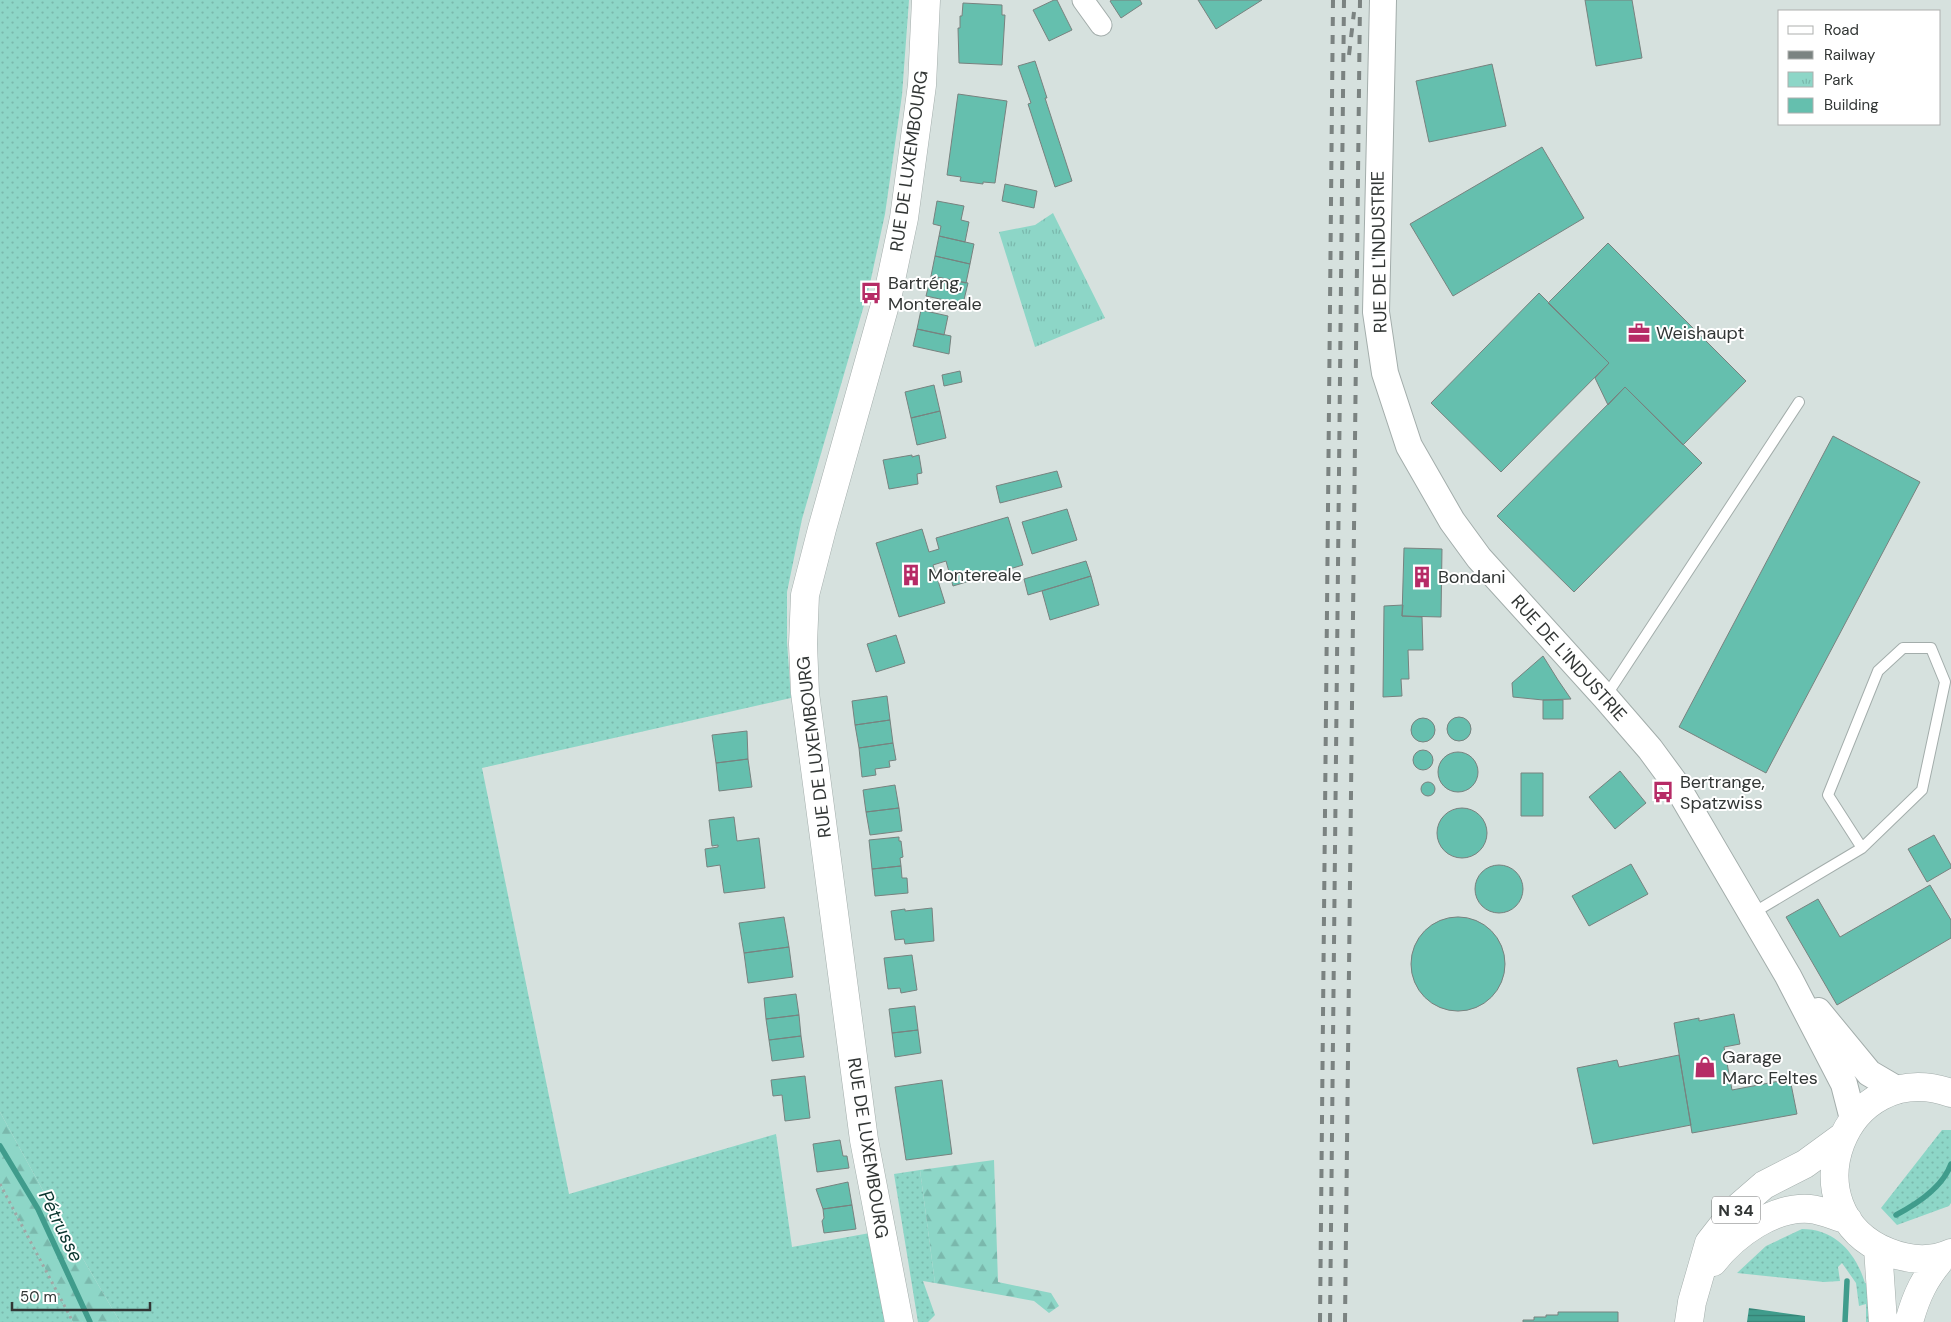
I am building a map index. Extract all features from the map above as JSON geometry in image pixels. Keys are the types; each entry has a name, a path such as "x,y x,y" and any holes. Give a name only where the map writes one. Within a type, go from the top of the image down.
{"main road":[{"name":"RUE DE LUXEMBOURG","path":"899,1322 864,1140 805,693 802,644 805,596 822,528 888,294 904,218 922,85 926,0"},
{"name":"N 34","path":"1689,1322 1697,1282 1709,1244 1734,1211 1764,1185 1805,1164 1848,1128 1873,1101 1898,1090 1918,1087 1947,1088"},
{"path":"1848,1128 1835,1159 1834,1180 1839,1201 1848,1220 1861,1236 1878,1248 1898,1257 1921,1260 1947,1255"},
{"name":"N 34","path":"1697,1282 1722,1251 1748,1228 1782,1212 1810,1209 1848,1220"},
{"path":"1878,1248 1883,1322"},
{"path":"1909,1322 1928,1273 1947,1255"}],"street":[{"path":"1083,0 1101,25"},
{"name":"RUE DE L'INDUSTRIE","path":"1383,0 1376,312 1385,373 1409,446 1452,521 1479,558 1605,697 1650,749 1675,784 1788,976 1844,1084 1848,1128"},
{"name":"RUE DE L'INDUSTRIE","path":"1788,976 1869,1073 1898,1090"}],"lane":[{"path":"1605,697 1799,402"},
{"path":"1752,914 1862,848 1922,790 1945,682 1930,648 1903,648 1878,671 1828,794 1862,848"}],"path":[{"path":"0,1184 73,1322"}],"green space":[{"path":"0,0 909,0 902,95 885,214 869,288 802,519 787,592 787,642 791,698 482,768 569,1194 776,1134 792,1247 870,1233 885,1322 120,1322 41,1187 0,1112"},
{"path":"1053,213 1105,318 1035,347 999,232 1035,225"},
{"path":"0,1112 41,1187 120,1322 73,1322 0,1184"},
{"path":"1942,1130 1951,1130 1951,1203 1949,1206 1897,1225 1881,1208"},
{"path":"994,1160 998,1282 1051,1293 1059,1306 1049,1313 1034,1301 935,1283 920,1170"},
{"path":"920,1170 935,1283 923,1281 935,1315 928,1322 918,1322 894,1174"},
{"path":"0,1184 73,1322 0,1322"},
{"path":"1802,1229 1814,1230 1834,1238 1850,1253 1865,1283 1874,1285 1876,1322 1866,1322 1866,1304 1859,1306 1856,1283 1842,1263 1838,1267 1840,1281 1824,1282 1737,1273 1766,1246"}],"shaded area":[{"path":"1749,1308 1805,1316 1805,1322 1747,1322"}],"building":[{"path":"1057,0 1072,30 1049,41 1033,10"},
{"path":"1140,0 1142,4 1121,18 1110,1"},
{"path":"1198,0 1262,0 1216,29"},
{"path":"1585,0 1632,0 1642,58 1596,66"},
{"path":"963,3 1002,5 1002,15 1005,15 1002,65 959,63 958,28 960,28"},
{"path":"1035,61 1072,181 1055,187 1028,104 1031,103 1018,66"},
{"path":"1492,64 1506,126 1429,142 1416,81"},
{"path":"958,94 1007,101 995,183 983,182 983,184 960,181 961,177 947,175"},
{"path":"1542,147 1584,218 1453,296 1410,224"},
{"path":"1005,184 1037,191 1034,208 1002,201"},
{"path":"937,201 964,206 961,220 969,222 965,242 939,236 941,226 933,224"},
{"path":"939,236 974,244 970,264 935,256"},
{"name":"Weishaupt","path":"1608,243 1746,381 1683,445 1625,387 1608,405 1595,378 1609,363 1548,303"},
{"path":"935,256 970,264 966,283 931,276"},
{"path":"931,276 968,283 963,304 926,296"},
{"path":"1539,293 1609,363 1501,472 1431,403"},
{"path":"921,310 948,316 944,335 917,329"},
{"path":"917,329 951,336 949,354 913,346"},
{"path":"960,371 962,382 944,386 942,375"},
{"path":"934,385 940,411 911,418 905,392"},
{"path":"1625,387 1702,463 1574,592 1497,516"},
{"path":"940,411 946,438 917,445 911,418"},
{"path":"1833,436 1920,482 1766,773 1679,727"},
{"path":"912,455 912,457 919,455 922,473 917,474 918,484 889,489 883,460"},
{"path":"1057,471 1062,487 1000,503 996,486"},
{"path":"1067,509 1077,540 1032,554 1022,522"},
{"name":"Montereale","path":"1008,517 1023,565 953,586 946,561 933,565 945,603 899,617 876,543 922,529 929,552 939,549 936,538"},
{"name":"Bondani","path":"1404,548 1442,549 1441,617 1402,616"},
{"path":"1086,561 1091,576 1028,595 1024,579"},
{"path":"1091,576 1099,605 1050,620 1042,591"},
{"path":"1403,605 1402,616 1422,617 1423,650 1408,650 1409,679 1401,679 1402,696 1383,697 1384,606"},
{"path":"896,635 905,663 876,672 867,644"},
{"path":"1543,656 1571,699 1543,700 1513,697 1512,683"},
{"path":"887,696 890,720 855,725 852,701"},
{"path":"1543,700 1563,700 1563,719 1543,719"},
{"path":"1459,717 1468,720 1471,729 1468,738 1459,741 1450,738 1447,729 1450,720"},
{"path":"1423,718 1432,721 1435,730 1432,739 1423,742 1414,739 1411,730 1414,721"},
{"path":"890,720 893,743 859,748 855,725"},
{"path":"747,731 748,759 716,763 712,735"},
{"path":"893,743 896,760 889,761 890,767 875,769 876,775 862,777 859,748"},
{"path":"1423,750 1430,753 1433,760 1430,767 1423,770 1416,767 1413,760 1416,753"},
{"path":"1458,752 1472,758 1478,772 1472,786 1458,792 1444,786 1438,772 1444,758"},
{"path":"748,759 752,787 719,791 716,763"},
{"path":"1620,771 1646,803 1615,829 1589,797"},
{"path":"1521,773 1543,773 1543,816 1521,816"},
{"path":"1425,782 1431,782 1435,789 1431,796 1425,796 1421,792 1421,786"},
{"path":"895,785 899,808 866,812 863,790"},
{"path":"899,808 902,831 870,835 866,812"},
{"path":"1457,808 1467,808 1480,815 1487,828 1487,838 1480,851 1467,858 1457,858 1448,854 1441,847 1437,838 1437,828 1441,819 1448,812"},
{"path":"734,817 737,841 759,838 765,888 724,893 720,865 707,867 705,849 718,847 718,845 712,846 709,820"},
{"path":"1934,835 1951,868 1927,882 1908,849"},
{"path":"899,837 903,857 900,858 901,866 872,869 869,840"},
{"path":"1631,864 1648,894 1589,926 1572,896"},
{"path":"1494,865 1504,865 1516,872 1523,884 1523,894 1516,906 1504,913 1494,913 1486,909 1479,902 1475,894 1475,884 1479,876 1486,869"},
{"path":"901,866 902,878 907,878 908,893 875,896 872,869"},
{"path":"1930,885 1951,920 1951,938 1837,1005 1786,917 1818,899 1840,937"},
{"path":"932,908 934,941 905,944 904,939 895,940 891,911"},
{"path":"784,917 789,947 744,953 739,923"},
{"path":"1458,917 1476,921 1491,931 1501,946 1505,964 1501,982 1491,997 1476,1007 1458,1011 1440,1007 1425,997 1415,982 1411,964 1415,946 1425,931 1440,921"},
{"path":"789,947 793,977 748,983 744,953"},
{"path":"912,955 917,990 901,993 900,988 888,989 884,958"},
{"path":"796,994 799,1015 766,1019 764,998"},
{"path":"915,1006 918,1030 892,1033 889,1009"},
{"name":"Garage Marc Feltes","path":"1734,1014 1740,1044 1724,1047 1732,1090 1790,1079 1797,1114 1692,1133 1674,1023 1699,1018 1699,1021"},
{"path":"799,1015 801,1036 769,1040 766,1019"},
{"path":"918,1030 921,1053 895,1057 892,1033"},
{"path":"801,1036 804,1057 772,1061 769,1040"},
{"path":"1679,1055 1691,1125 1593,1144 1577,1068 1617,1060 1619,1067"},
{"path":"805,1076 810,1118 785,1121 782,1095 773,1096 771,1080"},
{"path":"942,1080 952,1154 906,1160 895,1087"},
{"path":"840,1140 843,1156 847,1156 849,1168 817,1172 813,1144"},
{"path":"848,1182 852,1205 823,1209 816,1189"},
{"path":"852,1205 856,1229 824,1233 823,1209"},
{"path":"1558,1312 1618,1312 1618,1322 1523,1322 1523,1320 1534,1320 1534,1317 1558,1315"}],"waterway":[{"name":"Pétrusse","path":"0,1146 38,1209 90,1322"},
{"path":"1896,1215 1921,1200 1936,1187 1951,1164"},
{"path":"1845,1322 1847,1281"}],"railway":[{"path":"1320,1322 1333,0"},
{"path":"1330,1322 1344,0"},
{"path":"1345,1322 1360,0"},
{"path":"1349,55 1354,12"}],"place":[{"name":"Bartréng, Montereale","path":"871,293"},
{"name":"Weishaupt","path":"1639,333"},
{"name":"Montereale","path":"911,575"},
{"name":"Bondani","path":"1422,577"},
{"name":"Bertrange, Spatzwiss","path":"1663,792"},
{"name":"Garage Marc Feltes","path":"1705,1067"}]}
